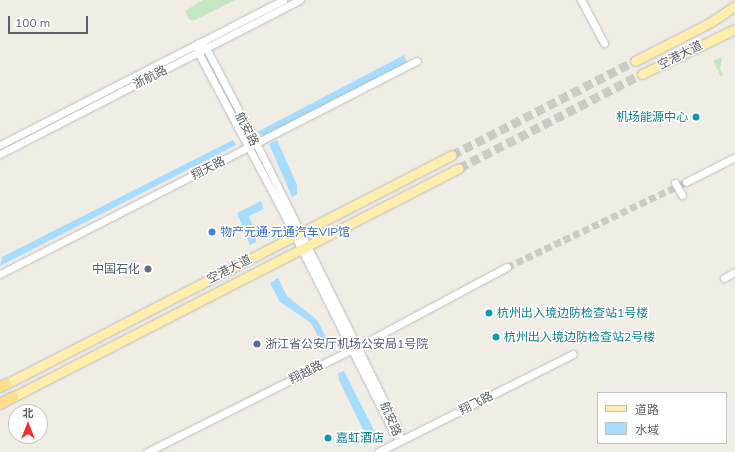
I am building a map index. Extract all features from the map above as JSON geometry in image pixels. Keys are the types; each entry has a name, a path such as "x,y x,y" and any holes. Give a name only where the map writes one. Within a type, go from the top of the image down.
{"highway":[{"path":"0,404 13,397"}],"main road":[{"name":"空港大道","path":"635,61 711,22 735,6"},
{"name":"空港大道","path":"642,74 735,28"},
{"name":"空港大道","path":"3,385 452,155"},
{"name":"空港大道","path":"13,397 459,168"}],"street":[{"name":"浙航路","path":"0,145 283,0"},
{"name":"浙航路","path":"0,154 300,0"},
{"path":"581,0 604,43"},
{"name":"空港大道","path":"711,22 735,11"},
{"name":"航安路","path":"199,43 206,48 256,144 297,234 354,348 398,429 401,440"},
{"path":"198,52 199,43"},
{"name":"航安路","path":"198,52 248,148 297,234"},
{"name":"翔天路","path":"0,274 417,62"},
{"path":"686,182 735,157"},
{"path":"675,183 682,195"},
{"name":"翔越路","path":"147,452 354,348 507,267"},
{"path":"724,278 735,272"},
{"name":"翔飞路","path":"378,452 573,354"}],"green space":[{"path":"203,0 235,0 193,21 189,19 185,11"},
{"path":"722,57 720,69 723,75 721,77 713,61"}],"water":[{"path":"404,55 407,63 264,137 257,132"},
{"path":"233,140 236,145 0,266 2,257"},
{"path":"277,140 297,185 297,194 292,197 269,144"},
{"path":"261,201 264,209 249,216 256,235 256,242 250,245 237,213"},
{"path":"278,278 287,296 317,320 330,344 323,347 311,323 280,302 270,283"},
{"path":"344,371 378,438 369,442 339,380 338,373"}],"tunnel":[{"path":"452,155 635,61"},
{"path":"459,168 642,74"},
{"path":"507,267 686,182"}],"place":[{"name":"机场能源中心","path":"696,117"},
{"name":"物产元通·元通汽车VIP馆","path":"212,232"},
{"name":"中国石化","path":"148,269"},
{"name":"杭州出入境边防检查站1号楼","path":"489,313"},
{"name":"杭州出入境边防检查站2号楼","path":"496,337"},
{"name":"浙江省公安厅机场公安局1号院","path":"257,344"},
{"name":"嘉虹酒店","path":"328,438"}]}
